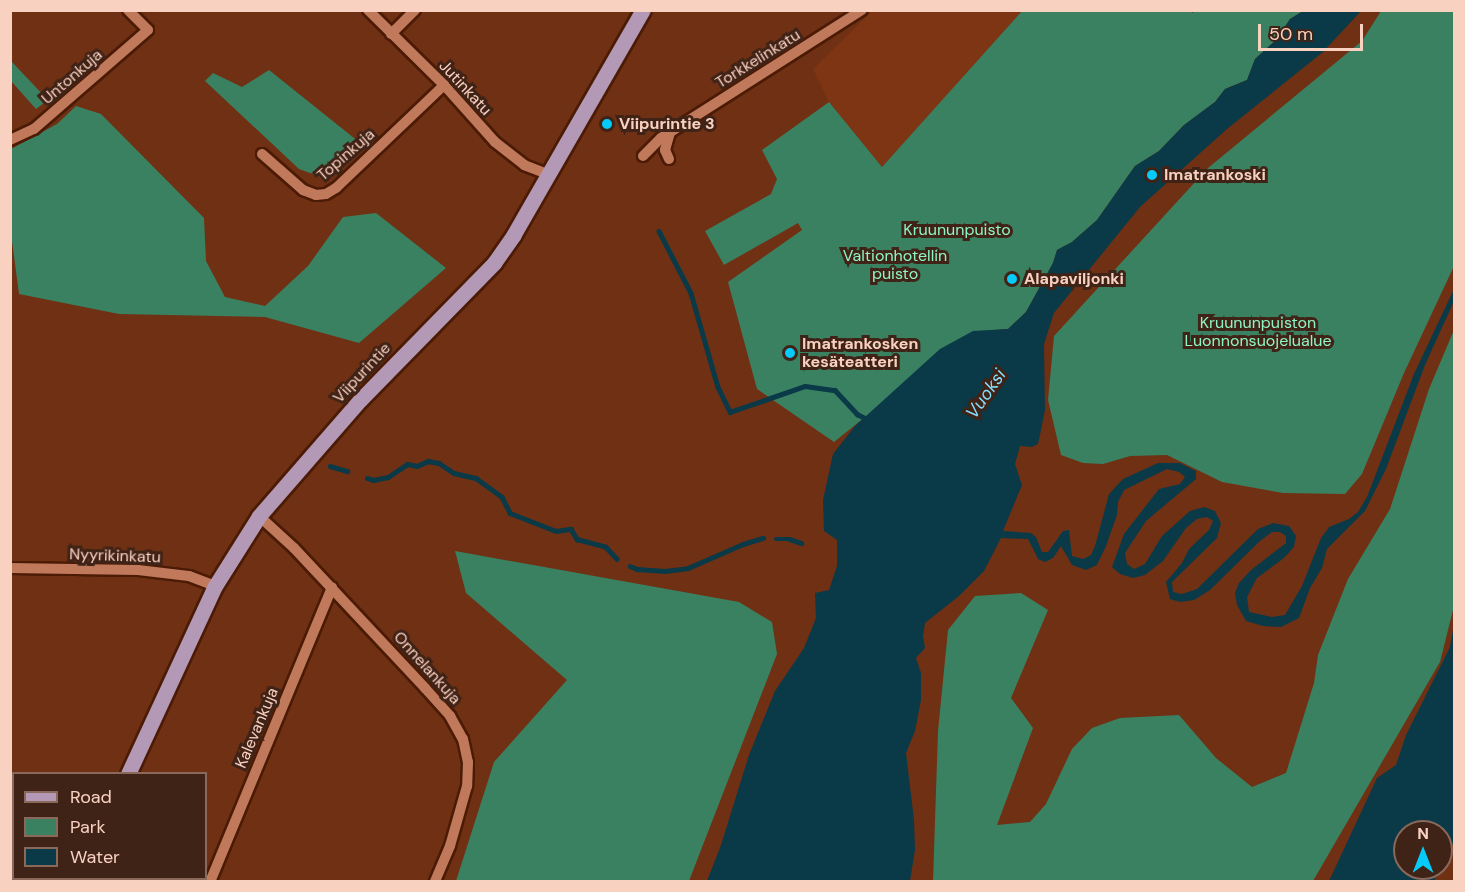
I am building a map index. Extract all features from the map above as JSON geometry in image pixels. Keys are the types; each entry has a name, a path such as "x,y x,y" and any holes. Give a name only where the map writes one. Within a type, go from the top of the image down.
{"main road":[{"name":"Viipurintie","path":"129,772 215,586 259,516 360,400 494,263 514,234 643,10"}],"street":[{"name":"Untonkuja","path":"10,140 34,129 148,30 128,10"},
{"name":"Jutinkatu","path":"368,10 444,85 495,142 524,165 548,174"},
{"path":"391,34 415,10"},
{"name":"Torkkelinkatu","path":"643,156 670,132 862,10"},
{"name":"Topinkuja","path":"262,154 303,190 316,195 326,194 336,188 444,85"},
{"path":"669,159 666,150 670,132"},
{"name":"Onnelankuja","path":"259,516 279,532 332,587 450,716 463,738 468,762 467,786 450,846 435,882"},
{"name":"Nyyrikinkatu","path":"10,568 138,570 189,576 215,586"},
{"name":"Kalevankuja","path":"210,882 332,587"}],"shaded area":[{"path":"872,11 1022,11 882,167 829,102 813,69"}],"green space":[{"name":"Valtionhotellin puisto","path":"1188,10 1193,13 1195,10 1303,11 1290,19 1276,40 1255,59 1247,80 1225,89 1215,102 1184,125 1159,151 1135,166 1097,220 1072,242 1057,250 1053,263 1026,312 1008,329 994,330 865,417 834,442 757,389 728,282 802,230 798,223 724,265 705,231 771,194 777,179 762,150 829,102 882,167 1022,11"},
{"name":"Kruununpuiston Luonnonsuojelualue","path":"1381,11 1454,11 1454,266 1404,373 1362,474 1345,494 1283,493 1222,482 1167,455 1130,456 1103,464 1083,463 1061,455 1048,400 1054,336 1208,168 1362,41"},
{"path":"11,61 48,100 36,109 11,81"},
{"path":"269,70 359,142 321,177 299,169 205,81 213,73 242,87"},
{"path":"76,106 101,114 204,218 206,261 225,297 265,306 308,266 343,217 376,213 446,268 359,343 265,317 119,314 19,294 10,226 11,149 57,124"},
{"path":"1454,330 1454,606 1440,662 1313,881 933,881 938,731 948,630 975,596 1021,593 1048,610 1011,698 1033,728 997,825 1030,822 1046,804 1072,749 1092,728 1120,718 1179,715 1216,758 1252,787 1286,773 1314,683 1318,655 1348,579 1390,509 1429,389"},
{"path":"455,551 739,602 772,622 777,654 689,881 456,881 494,762 567,680 466,593"}],"water":[{"name":"Vuoksi","path":"1303,11 1361,11 1323,52 1227,129 1140,207 1054,313 1044,344 1045,410 1038,444 1032,447 1020,446 1015,464 1022,485 1003,531 1031,533 1036,537 1042,552 1048,552 1063,531 1069,530 1072,556 1083,559 1091,555 1095,546 1109,494 1123,479 1158,463 1180,463 1196,471 1196,479 1146,521 1125,553 1127,564 1134,569 1145,564 1162,536 1190,511 1204,507 1215,511 1221,523 1217,538 1172,582 1173,592 1182,594 1197,589 1258,529 1273,523 1289,526 1296,536 1294,547 1284,558 1257,578 1247,597 1249,612 1272,617 1285,615 1302,586 1321,538 1329,527 1349,519 1358,512 1367,497 1414,374 1454,289 1454,301 1425,365 1386,469 1365,511 1327,549 1322,568 1310,588 1299,618 1281,627 1263,626 1246,621 1237,605 1235,593 1239,583 1251,570 1286,543 1286,536 1280,532 1272,532 1260,541 1210,590 1194,600 1180,602 1170,599 1166,582 1182,563 1189,549 1209,530 1213,521 1207,517 1197,519 1186,528 1163,561 1145,575 1133,578 1120,574 1112,567 1124,534 1159,489 1180,484 1185,477 1179,472 1167,469 1124,490 1118,502 1117,515 1106,546 1097,565 1086,570 1072,565 1061,546 1053,558 1045,562 1038,559 1028,539 1001,538 984,571 959,596 925,623 923,636 925,648 916,658 921,673 921,700 915,731 906,753 915,850 910,881 707,881 721,845 749,755 775,691 804,648 816,618 815,593 829,590 837,566 837,540 824,531 823,500 833,454 855,426 940,349 973,331 1008,329 1026,312 1053,263 1057,250 1072,242 1097,220 1135,166 1159,151 1184,125 1215,102 1225,89 1247,80 1255,59 1276,40 1290,19"},
{"path":"1454,624 1454,841 1453,843 1453,820 1393,820 1393,880 1434,881 1329,881 1377,778 1396,765 1406,735 1450,647"}],"waterway":[{"path":"659,231 691,293 718,387 730,412 805,386 835,390 857,414 869,420"},
{"path":"367,478 373,480 388,477 407,464 417,466 428,461 439,463 454,473 476,478 502,497 510,513 556,531 571,529 577,539 606,547 617,559"},
{"path":"330,466 347,471"},
{"path":"630,566 637,569 665,571 688,568 743,544 763,538"},
{"path":"776,539 789,539 801,543"}],"place":[{"name":"Viipurintie 3","path":"607,124"},
{"name":"Imatrankoski","path":"1152,175"},
{"name":"Alapaviljonki","path":"1012,279"},
{"name":"Imatrankosken kesäteatteri","path":"790,353"}],"park label":[{"name":"Kruununpuisto","path":"957,230"}]}
